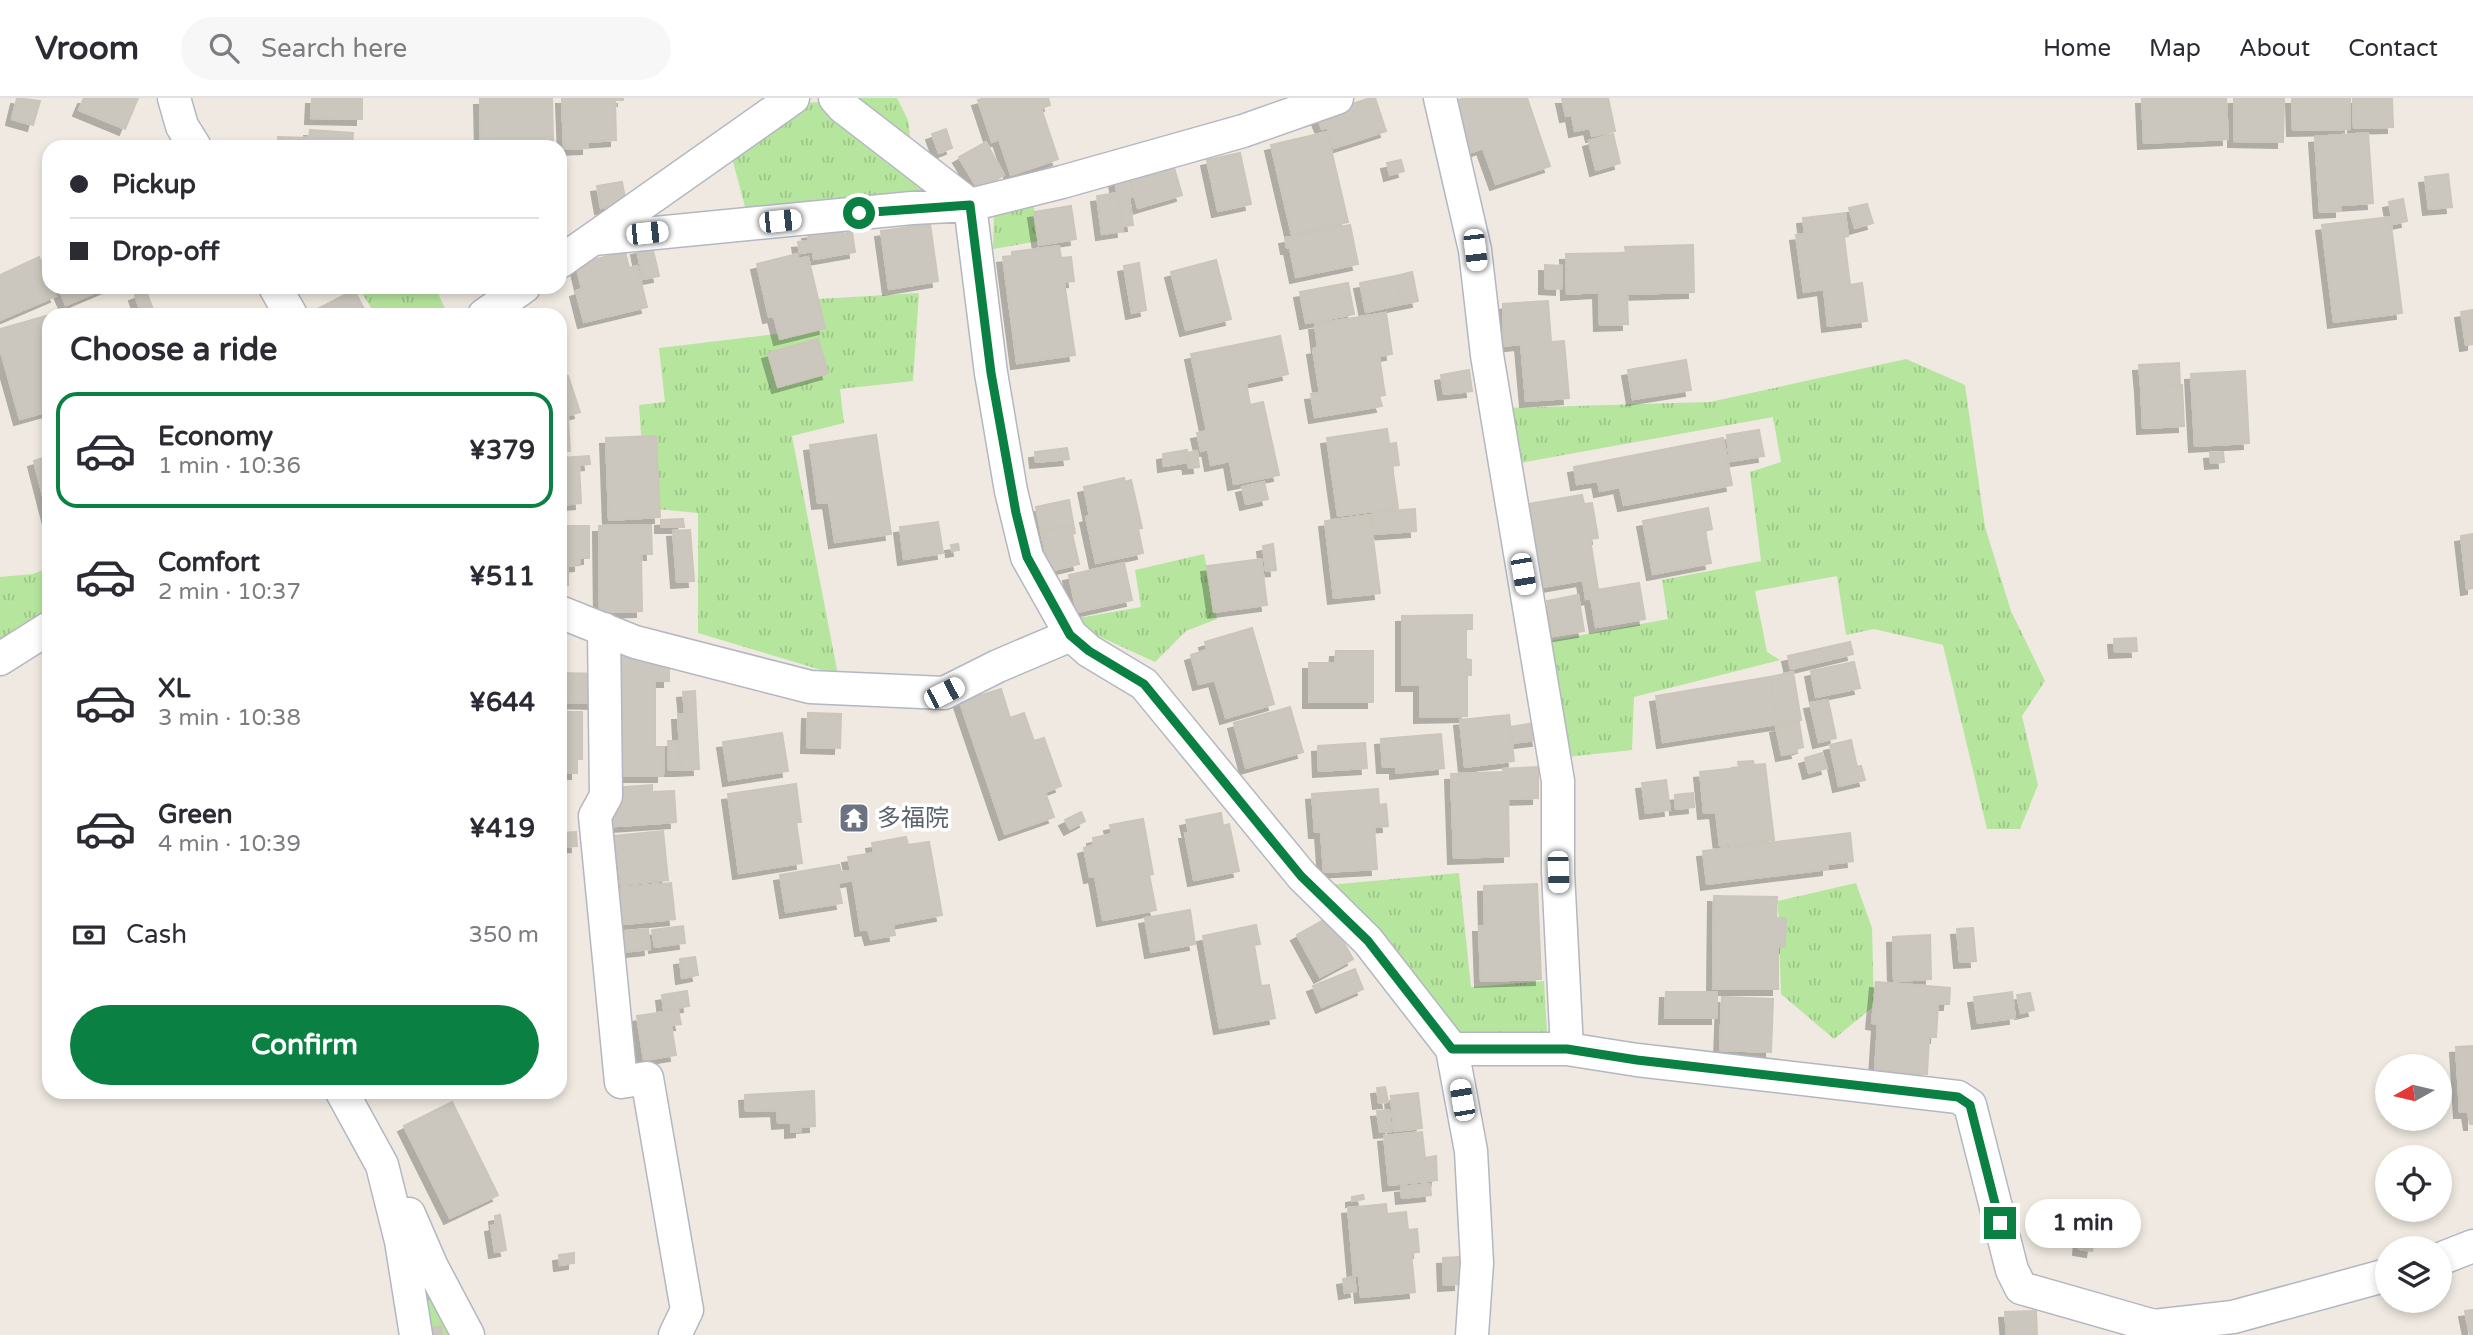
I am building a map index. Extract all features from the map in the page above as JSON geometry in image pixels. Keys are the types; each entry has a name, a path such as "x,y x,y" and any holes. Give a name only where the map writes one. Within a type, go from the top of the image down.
{"street":[{"path":"174,98 182,125 191,140"},
{"path":"835,98 970,205 991,373 1017,517 1027,557 1070,635 1089,651 1144,684 1301,876 1368,941 1452,1049 1471,1152 1477,1263 1472,1335"},
{"path":"594,239 912,208 970,205 1242,131 1337,98"},
{"path":"1440,98 1475,250 1487,355 1558,781 1558,872 1567,1049"},
{"path":"567,257 772,102"},
{"path":"494,308 514,294"},
{"path":"567,615 635,642 810,687 944,693 1070,635"},
{"path":"604,629 606,796 594,816 619,1069 621,1082 647,1078 687,1310 675,1335"},
{"path":"0,659 42,632"},
{"path":"1452,1049 1567,1049 1637,1060 1958,1097 1970,1105 2012,1270 2021,1288 2155,1330 2233,1317 2375,1278"},
{"path":"346,1099 382,1165 394,1180 432,1267 468,1335"},
{"path":"382,1165 401,1241 416,1335"},
{"path":"2452,1254 2473,1246"}],"green space":[{"path":"848,98 897,98 908,120 911,143"},
{"path":"825,102 943,195 747,214 732,158 798,103"},
{"path":"1033,202 1039,241 993,249 994,213"},
{"path":"919,293 913,381 840,389 844,423 792,436 838,675 698,633 698,513 646,508 639,405 665,402 659,348 811,330 818,299"},
{"path":"362,294 438,294 445,308 371,308"},
{"path":"1906,359 1965,385 1985,527 2011,611 2045,681 2022,716 2038,785 2020,829 1987,829 1943,645 1874,629 1846,635 1837,576 1755,591 1767,652 1780,660 1634,697 1632,750 1566,757 1544,642 1668,619 1662,580 1761,561 1750,472 1781,462 1773,417 1515,464 1505,408 1710,402"},
{"path":"1204,554 1217,619 1186,631 1155,662 1094,634 1079,618 1141,607 1135,570"},
{"path":"42,571 42,616 0,644 0,577"},
{"path":"1459,873 1471,987 1544,981 1547,1033 1449,1034 1329,885"},
{"path":"1856,883 1872,928 1874,1006 1834,1039 1781,994 1778,901"},
{"path":"425,1290 436,1290 460,1335 432,1335"}],"building":[{"path":"17,98 40,101 33,125 12,119"},
{"path":"84,98 138,98 125,129 79,110"},
{"path":"312,98 362,98 362,119 311,118"},
{"path":"552,98 553,140 481,140 480,99"},
{"path":"562,98 623,98 615,100 616,140 588,142 588,148 567,149 567,140 564,140"},
{"path":"1048,98 1050,105 1041,108 1058,159 1011,175 999,139 992,142 978,100"},
{"path":"1375,98 1386,131 1334,148 1327,127 1322,129 1317,116"},
{"path":"1465,98 1527,98 1550,166 1496,184 1483,148 1469,153 1453,102"},
{"path":"1562,98 1608,98 1615,131 1592,136 1590,128 1575,131 1572,115 1566,116"},
{"path":"2142,98 2226,98 2228,139 2144,143"},
{"path":"2234,98 2284,98 2283,142 2234,141"},
{"path":"2292,98 2350,98 2350,129 2293,130"},
{"path":"2353,98 2392,98 2393,127 2354,128"},
{"path":"946,129 952,148 939,153 932,134"},
{"path":"310,130 353,133 352,140 278,140 278,137 309,138"},
{"path":"1327,132 1348,222 1292,235 1271,145"},
{"path":"2368,133 2373,203 2341,205 2341,211 2320,212 2315,137"},
{"path":"1613,134 1620,163 1596,170 1589,141"},
{"path":"986,142 1004,175 978,189 959,157"},
{"path":"1240,153 1251,204 1218,211 1207,160"},
{"path":"1401,160 1404,171 1390,175 1387,163"},
{"path":"1173,164 1182,195 1138,208 1129,176"},
{"path":"2448,174 2452,207 2429,209 2425,177"},
{"path":"1129,176 1134,196 1129,197 1133,225 1123,226 1115,180"},
{"path":"622,182 626,204 601,208 597,186"},
{"path":"1118,193 1123,231 1102,234 1097,196"},
{"path":"2403,199 2407,221 2393,224 2389,202"},
{"path":"1867,204 1873,223 1855,228 1849,208"},
{"path":"1071,206 1076,239 1039,245 1034,212"},
{"path":"1845,213 1848,236 1844,237 1850,285 1862,283 1867,321 1828,326 1824,289 1804,292 1796,235 1805,234 1803,218"},
{"path":"2390,217 2402,313 2334,322 2322,225"},
{"path":"930,224 938,281 889,289 881,231"},
{"path":"1350,225 1358,264 1296,277 1285,238"},
{"path":"842,228 843,234 852,232 855,252 814,259 813,251 800,253 798,242 809,241 808,233"},
{"path":"1693,245 1694,292 1627,294 1628,324 1600,325 1599,292 1567,294 1566,254 1626,253 1625,247"},
{"path":"652,246 659,276 643,279 637,249"},
{"path":"1059,246 1061,258 1071,257 1074,281 1064,282 1075,355 1017,363 1003,257 1012,256 1012,252"},
{"path":"625,252 629,268 637,266 647,307 584,322 576,291 582,289 576,264"},
{"path":"797,254 798,259 808,257 825,328 780,339 774,316 769,317 757,264"},
{"path":"39,257 42,264 42,294 56,296 0,320 0,275"},
{"path":"1216,260 1231,319 1186,330 1171,272"},
{"path":"1139,263 1146,310 1132,313 1124,266"},
{"path":"1545,265 1562,266 1561,289 1545,288"},
{"path":"1412,272 1418,301 1402,304 1396,276"},
{"path":"1396,276 1402,304 1366,312 1360,283"},
{"path":"1348,283 1354,314 1306,323 1300,292"},
{"path":"61,294 92,294 66,305"},
{"path":"147,294 152,308 140,308 135,295"},
{"path":"346,294 356,294 363,308 320,308"},
{"path":"1548,301 1551,342 1564,341 1569,398 1526,401 1521,344 1503,346 1503,304"},
{"path":"2473,310 2473,344 2466,345 2461,312"},
{"path":"1386,313 1392,354 1379,356 1385,395 1379,396 1382,406 1315,417 1311,394 1320,393 1313,349 1318,348 1315,324"},
{"path":"42,317 42,413 20,419 0,348 0,329"},
{"path":"1280,336 1288,374 1246,383 1250,405 1263,402 1279,475 1234,484 1230,461 1211,465 1208,449 1201,451 1197,433 1207,431 1191,354"},
{"path":"818,339 828,373 778,387 768,353"},
{"path":"1686,360 1691,390 1633,399 1628,370"},
{"path":"2179,363 2180,386 2141,387 2139,365"},
{"path":"1469,370 1472,391 1444,394 1441,375"},
{"path":"2245,371 2249,443 2195,446 2191,374"},
{"path":"567,376 580,412 567,416"},
{"path":"2182,385 2184,426 2143,428 2141,387"},
{"path":"568,417 570,451 567,451"},
{"path":"1387,429 1389,444 1396,443 1399,465 1392,466 1398,508 1338,516 1327,438"},
{"path":"1759,430 1764,456 1730,461 1727,435"},
{"path":"876,435 891,534 835,542 829,502 818,503 810,445"},
{"path":"656,436 660,517 609,520 606,438"},
{"path":"1723,438 1732,485 1624,505 1620,487 1600,491 1598,481 1577,484 1574,467"},
{"path":"1067,448 1069,459 1036,462 1035,452"},
{"path":"1187,450 1189,462 1164,466 1163,454"},
{"path":"1197,451 1199,467 1189,468 1187,453"},
{"path":"2223,452 2224,462 2211,463 2210,453"},
{"path":"589,456 590,464 579,465 581,503 567,504 567,458"},
{"path":"42,458 42,492 34,461"},
{"path":"1124,478 1125,482 1131,480 1142,528 1138,529 1143,553 1096,563 1086,517 1090,516 1084,487"},
{"path":"1264,482 1268,499 1246,504 1242,487"},
{"path":"1582,495 1584,504 1592,503 1598,538 1590,539 1598,589 1585,592 1583,580 1542,587 1528,504"},
{"path":"1069,500 1075,533 1072,534 1070,525 1041,531 1036,507"},
{"path":"1708,508 1712,529 1705,531 1711,563 1653,574 1643,521"},
{"path":"1415,509 1416,531 1374,534 1372,512"},
{"path":"1370,515 1380,593 1334,598 1325,521"},
{"path":"683,519 684,527 661,527 661,520"},
{"path":"938,522 943,553 904,559 900,527"},
{"path":"651,525 652,554 641,554 642,611 600,612 599,526"},
{"path":"1070,525 1079,564 1050,571 1041,532"},
{"path":"567,526 589,526 589,558 580,558 580,565 568,566 568,585"},
{"path":"690,530 694,581 677,582 673,531"},
{"path":"2473,534 2473,588 2467,589 2461,536"},
{"path":"958,544 959,550 952,551 951,545"},
{"path":"1273,544 1276,570 1266,571 1263,546"},
{"path":"1261,559 1267,605 1214,612 1207,566"},
{"path":"1124,563 1132,600 1077,612 1069,575"},
{"path":"1639,583 1645,619 1596,627 1591,598 1586,599 1585,592"},
{"path":"1578,595 1584,631 1553,636 1547,601"},
{"path":"1472,615 1472,629 1466,629 1466,659 1471,660 1471,675 1467,675 1467,716 1420,717 1420,685 1402,685 1402,616"},
{"path":"1252,628 1274,704 1226,718 1215,680 1199,684 1191,655 1207,650 1205,642"},
{"path":"2136,638 2137,651 2115,652 2114,639"},
{"path":"1850,642 1853,654 1791,669 1788,656"},
{"path":"1336,651 1373,651 1373,702 1309,702 1309,663 1335,663"},
{"path":"604,652 643,652 669,660 669,681 655,681 655,747 603,746"},
{"path":"1854,662 1860,688 1816,697 1811,671"},
{"path":"1793,672 1801,720 1778,724 1770,677"},
{"path":"567,673 599,674 598,703 567,702"},
{"path":"1770,677 1778,724 1663,742 1656,696"},
{"path":"1001,689 1010,718 1024,713 1034,741 1044,738 1061,786 1045,792 1054,817 1005,834 960,702"},
{"path":"695,691 696,713 685,713 683,692"},
{"path":"1828,700 1836,738 1819,742 1810,703"},
{"path":"1290,707 1303,752 1246,768 1234,723"},
{"path":"567,712 582,712 582,759 577,759 577,773 567,773"},
{"path":"696,713 699,769 681,770 678,714"},
{"path":"808,713 841,714 840,748 807,747"},
{"path":"1509,715 1514,761 1465,767 1460,720"},
{"path":"1799,722 1803,747 1796,749 1797,752 1782,755 1776,727"},
{"path":"1535,723 1538,740 1512,743 1510,727"},
{"path":"782,733 788,771 729,780 723,742"},
{"path":"1441,734 1444,768 1396,773 1396,767 1383,767 1381,739"},
{"path":"1851,740 1857,767 1861,766 1865,780 1839,786 1830,745"},
{"path":"668,741 679,741 680,770 669,770"},
{"path":"1365,743 1367,768 1319,771 1318,746"},
{"path":"603,747 664,747 663,776 603,776"},
{"path":"1822,753 1827,768 1809,773 1805,758"},
{"path":"1753,761 1754,765 1765,764 1774,840 1720,846 1716,812 1704,813 1700,772 1739,768 1738,762"},
{"path":"1538,767 1538,798 1508,799 1509,856 1454,858 1451,774 1503,772 1503,769"},
{"path":"1666,780 1670,810 1646,813 1642,783"},
{"path":"796,784 801,822 796,822 802,863 739,873 728,794"},
{"path":"652,785 652,792 674,791 676,822 604,827 611,788"},
{"path":"1378,789 1379,805 1386,804 1388,826 1374,827 1377,869 1324,872 1321,832 1315,832 1312,794"},
{"path":"1693,793 1694,807 1676,809 1675,795"},
{"path":"1081,812 1085,821 1070,829 1065,820"},
{"path":"1221,813 1223,826 1229,824 1239,871 1194,880 1185,833 1189,833 1186,820"},
{"path":"1143,819 1153,874 1149,875 1156,910 1103,920 1095,876 1090,877 1084,848 1094,845 1093,838 1112,834 1110,825"},
{"path":"663,831 668,880 621,885 615,836"},
{"path":"576,832 577,846 567,847 567,833"},
{"path":"1850,833 1853,861 1828,864 1828,869 1707,884 1703,851"},
{"path":"906,837 908,845 929,842 942,915 893,924 895,935 871,939 868,929 861,930 853,880 838,883 842,903 786,912 780,875 839,865 841,872 851,871 848,857 874,853 872,843"},
{"path":"671,883 675,919 614,925 611,889"},
{"path":"1537,884 1541,979 1481,981 1479,926 1485,926 1484,886"},
{"path":"1714,896 1777,897 1776,918 1786,918 1785,947 1778,946 1778,989 1713,989"},
{"path":"1190,910 1195,944 1151,952 1145,918"},
{"path":"1329,917 1353,959 1320,977 1297,935"},
{"path":"1256,925 1260,944 1254,945 1261,986 1269,985 1275,1018 1220,1028 1203,936"},
{"path":"683,926 685,943 655,947 652,930"},
{"path":"1973,928 1976,961 1960,962 1957,929"},
{"path":"648,929 650,949 614,953 613,932"},
{"path":"1930,935 1931,979 1894,981 1893,937"},
{"path":"695,957 698,975 682,978 680,959"},
{"path":"1355,969 1363,989 1322,1007 1313,986"},
{"path":"1876,982 1950,988 1949,1004 1938,1004 1936,1037 1929,1037 1927,1074 1875,1070 1878,1024 1872,1023"},
{"path":"687,991 689,1006 664,1010 662,995"},
{"path":"1666,992 1717,992 1717,1018 1665,1018"},
{"path":"2012,992 2015,1018 1978,1023 1974,997"},
{"path":"2030,993 2034,1010 2021,1013 2017,995"},
{"path":"1722,997 1773,999 1771,1052 1720,1050"},
{"path":"678,1010 681,1024 671,1025 676,1055 644,1060 637,1016"},
{"path":"2473,1046 2473,1124 2470,1124 2468,1112 2460,1112 2456,1047"},
{"path":"1385,1087 1388,1102 1379,1103 1377,1088"},
{"path":"814,1091 815,1126 801,1127 801,1131 791,1132 791,1122 778,1123 777,1110 746,1111 745,1095"},
{"path":"1418,1093 1422,1128 1394,1131 1391,1096"},
{"path":"452,1102 498,1195 450,1218 404,1126"},
{"path":"1389,1110 1391,1131 1380,1132 1377,1111"},
{"path":"1422,1132 1425,1158 1436,1156 1437,1180 1389,1185 1384,1136"},
{"path":"1430,1184 1431,1195 1402,1198 1401,1187"},
{"path":"1363,1195 1364,1199 1352,1201 1352,1197"},
{"path":"1386,1204 1387,1214 1406,1212 1408,1230 1417,1229 1419,1252 1411,1253 1415,1292 1361,1297 1359,1276 1354,1276 1348,1208"},
{"path":"500,1215 506,1250 495,1252 491,1226 496,1225 495,1216"},
{"path":"2080,1238 2094,1240 2092,1251 2079,1249"},
{"path":"574,1253 574,1263 560,1265 559,1255"},
{"path":"1460,1257 1460,1284 1444,1285 1443,1258"},
{"path":"1354,1277 1356,1291 1345,1293 1343,1279"},
{"path":"2473,1310 2473,1335 2470,1335 2465,1311"},
{"path":"2036,1311 2037,1335 2007,1335 2005,1312"},
{"path":"441,1326 442,1334 432,1335 431,1328"}],"place":[{"name":"多福院","path":"854,818"}],"route":[{"path":"859,213 970,205 991,373 1016,513 1027,557 1070,635 1089,651 1144,684 1301,876 1368,941 1452,1049 1567,1049 1637,1060 1958,1097 1970,1105 2000,1223"}]}
